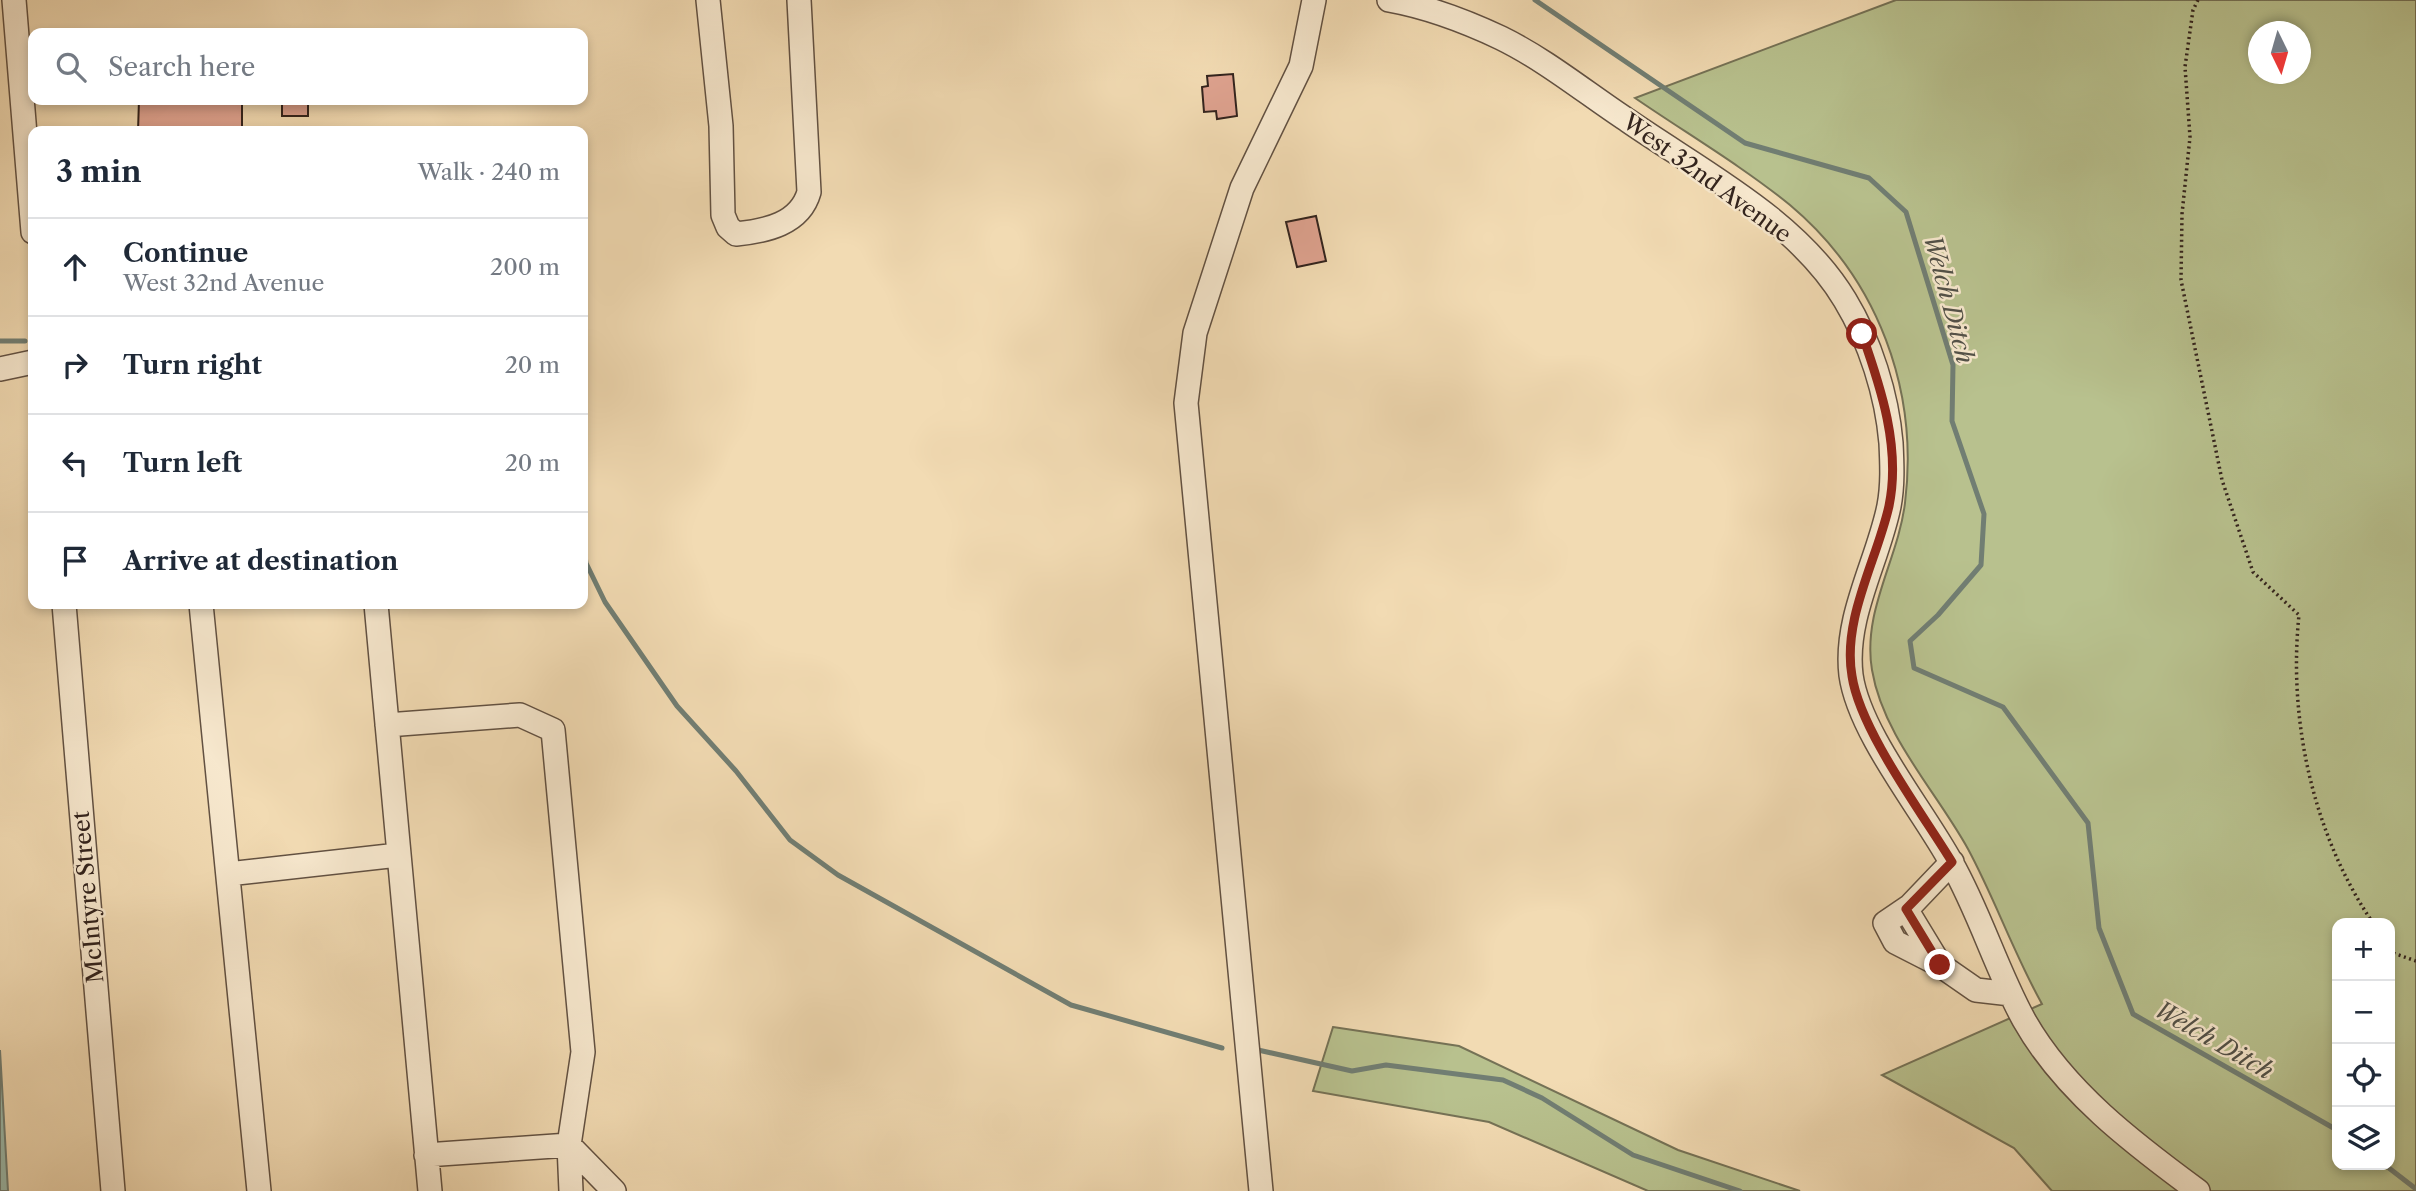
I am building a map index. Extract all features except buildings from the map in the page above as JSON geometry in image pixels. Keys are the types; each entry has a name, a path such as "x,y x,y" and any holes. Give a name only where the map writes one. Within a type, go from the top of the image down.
{"street":[{"path":"708,0 721,126 723,215 728,227 736,234 756,232 788,221 805,208 809,192 799,0"},
{"path":"1261,1191 1186,403 1195,333 1242,188 1301,66 1314,0"},
{"name":"West 32nd Avenue","path":"1389,0 1454,18 1530,55 1756,209 1793,238 1845,299 1862,334 1878,380 1891,437 1893,474 1882,533 1856,616 1851,648 1851,675 1860,707 1952,862 2026,1023 2063,1073 2109,1121 2198,1191"},
{"path":"18,1 28,155"},
{"path":"0,369 28,363"},
{"name":"McIntyre Street","path":"64,609 113,1191"},
{"path":"202,609 259,1191"},
{"path":"376,609 430,1191"},
{"path":"387,725 520,715 553,730 583,1052 569,1145 571,1191"},
{"path":"228,874 398,855"},
{"path":"1952,862 1906,909 1940,965 1976,990 2011,994"},
{"path":"426,1155 569,1145 614,1191"}],"path":[{"path":"2198,0 2193,10 2185,67 2190,137 2182,214 2181,280 2222,480 2253,572 2299,615 2294,661 2301,740 2333,852 2370,918"},
{"path":"2395,954 2416,961"}],"green space":[{"path":"1896,0 2416,0 2416,1191 2052,1191 2014,1148 1882,1075 2042,1004 1968,849 1887,718 1872,670 1872,627 1901,524 1908,461 1905,419 1898,379 1886,339 1869,302 1847,267 1821,234 1790,205 1733,163 1635,98"},
{"path":"1333,1027 1459,1046 1678,1150 1800,1191 1648,1191 1489,1122 1313,1091"}],"shaded area":[{"path":"0,1050 8,1191 0,1191"}],"waterway":[{"name":"Welch Ditch","path":"1535,0 1745,143 1869,178 1906,212 1953,365 1952,421 1984,514 1981,565 1938,615 1910,641 1914,668 2003,707 2088,823 2099,928 2133,1014 2332,1127"},
{"path":"0,341 25,341"},
{"path":"588,567 605,602 677,706 736,771 790,840 838,875 1071,1005 1222,1048"},
{"path":"1258,1050 1352,1071 1386,1065 1503,1080 1542,1098 1633,1155 1740,1191"},
{"name":"Welch Ditch","path":"2391,1170 2416,1189"}],"route":[{"path":"1862,334 1878,380 1891,437 1893,474 1882,533 1856,616 1851,648 1851,675 1860,707 1876,738 1952,862 1906,909 1940,965"}]}
